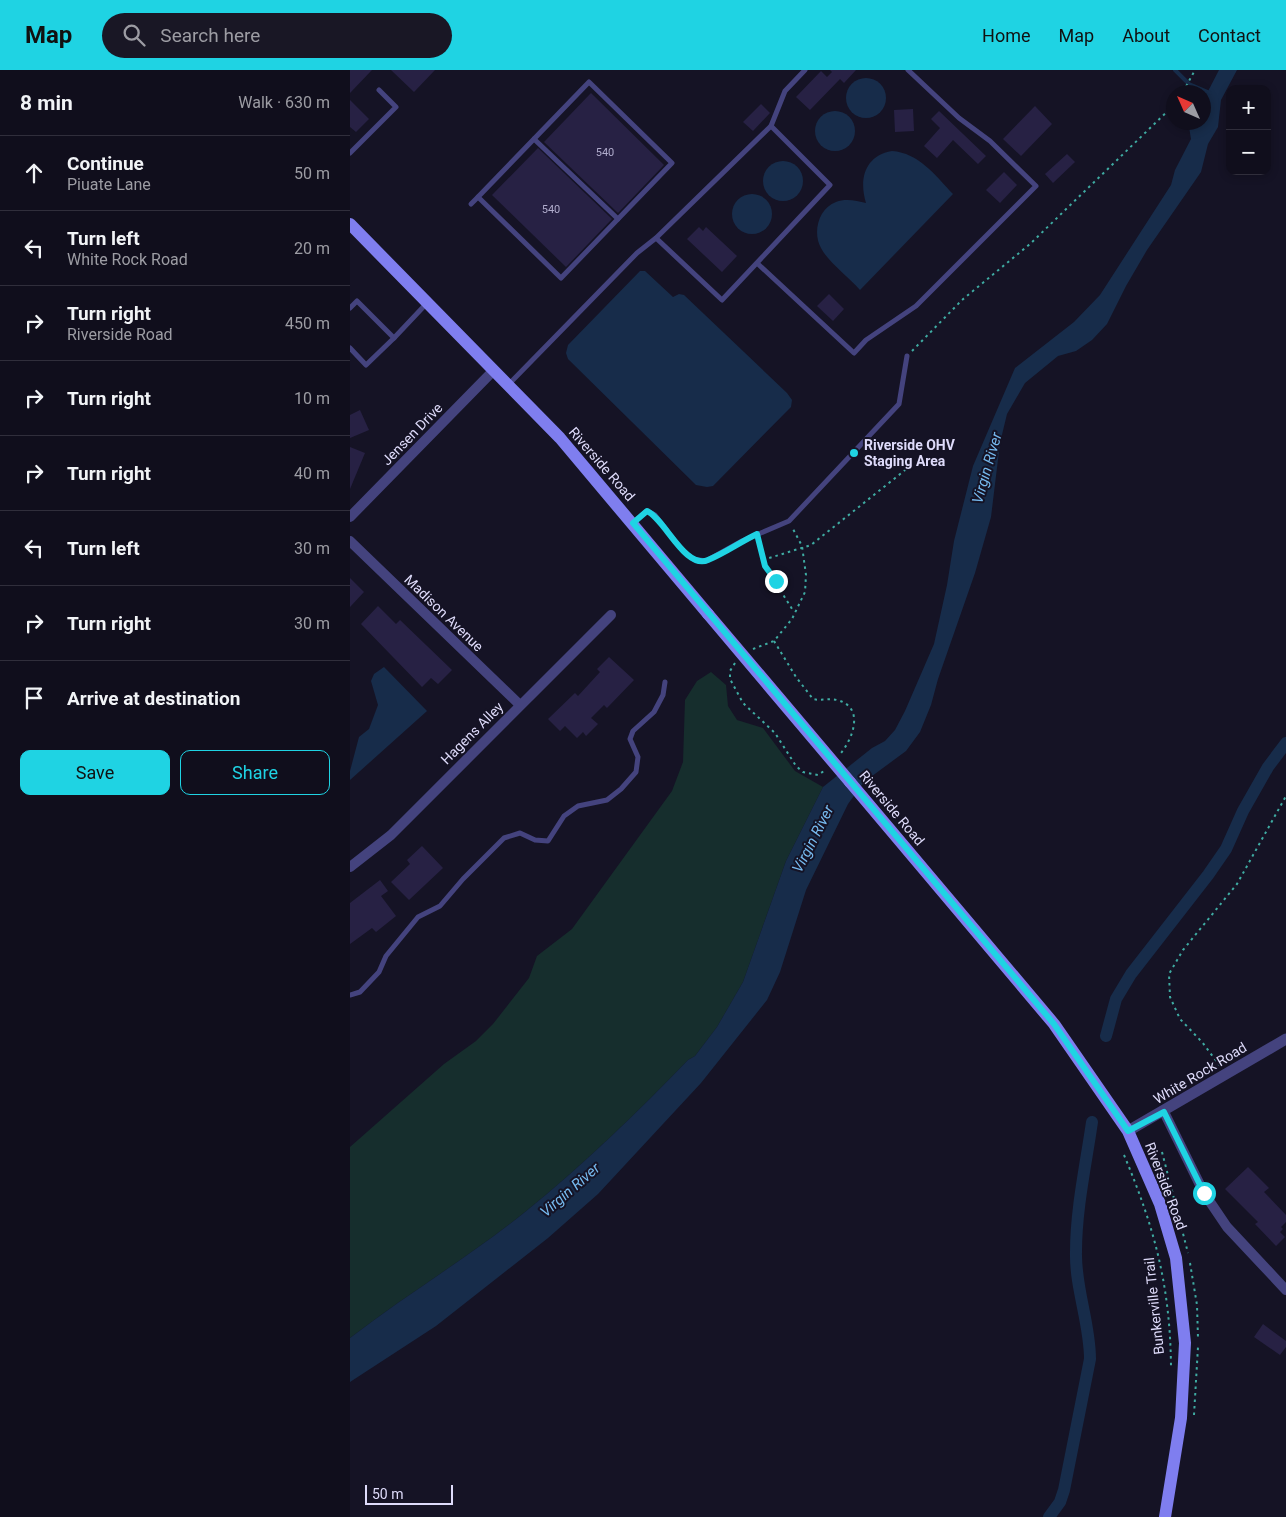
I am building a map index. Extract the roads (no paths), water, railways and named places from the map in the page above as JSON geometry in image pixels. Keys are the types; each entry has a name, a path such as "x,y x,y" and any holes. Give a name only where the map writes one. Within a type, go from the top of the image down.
{"main road":[{"name":"Riverside Road","path":"350,224 560,438 633,523 1054,1024 1128,1131 1160,1204 1176,1258 1185,1343 1181,1418 1165,1517"}],"street":[{"name":"Jensen Drive","path":"350,517 494,370"},
{"name":"Madison Avenue","path":"350,541 520,705"},
{"name":"Hagens Alley","path":"350,867 391,835 611,615"},
{"name":"White Rock Road","path":"1128,1131 1164,1112 1286,1039"},
{"path":"1164,1112 1204,1193 1227,1227 1286,1290"}],"lane":[{"path":"508,384 637,253 656,238 771,126 784,91 805,70"},
{"path":"758,264 854,353 866,340 916,306 1036,186 990,141 959,118 908,70"},
{"path":"471,204 589,82 672,163 561,278 478,197"},
{"path":"350,152 396,107 379,90"},
{"path":"656,238 722,300 758,264 830,185 771,126"},
{"path":"534,139 618,219"},
{"path":"350,308 357,301 394,338"},
{"path":"350,348 366,365 428,303"},
{"path":"633,523 647,511 655,514 682,550 693,559 706,562 757,534 789,521 899,404 908,356"},
{"path":"350,995 360,992 379,972 386,956 418,917 440,906 463,879 504,838 520,833 535,840 548,841 564,816 578,806 607,800 621,789 636,772 638,757 630,739 633,731 654,712 663,695 665,682"}],"water":[{"name":"Virgin River","path":"1219,70 1237,70 1229,85 1226,85 1226,91 1221,100 1218,127 1208,144 1201,172 1147,250 1107,324 1092,340 1076,351 1058,356 1025,383 1007,414 1000,443 991,517 975,573 938,679 931,705 920,732 906,751 864,782 848,804 806,890 780,972 767,1000 701,1083 598,1194 548,1238 436,1326 350,1382 350,1338 482,1244 547,1194 649,1100 688,1060 695,1056 717,1027 743,982 786,861 823,787 872,748 885,741 895,730 905,711 934,644 947,585 954,541 973,466 1015,368 1074,322 1100,295 1171,185 1175,170 1191,139 1190,130 1211,130 1211,85"},
{"path":"870,78 877,81 883,87 886,98 885,106 877,115 870,118 862,118 855,115 847,106 846,94 849,87 858,79"},
{"path":"839,111 846,114 852,120 855,131 854,139 846,148 839,151 831,151 824,148 816,139 815,127 818,120 827,112"},
{"path":"892,151 918,160 953,194 860,290 828,259 818,242 817,228 821,215 830,205 848,200 866,203 863,186 866,170 875,158"},
{"path":"787,161 794,164 800,170 803,181 802,189 794,198 787,201 779,201 772,198 764,189 763,177 766,170 775,162"},
{"path":"752,194 766,200 772,214 766,228 752,234 738,228 732,214 738,200"},
{"path":"640,271 645,271 673,297 679,294 684,295 787,393 792,400 791,407 713,486 696,485 568,359 566,353 568,345"},
{"path":"384,667 427,711 350,780 350,771 359,737 369,729 378,705 371,681 374,674"}],"waterway":[{"path":"1175,70 1191,85"},
{"path":"1106,1036 1116,999 1131,974 1226,849 1243,811 1268,767 1286,743"},
{"path":"1049,1517 1060,1502 1064,1490 1090,1359 1088,1332 1076,1265 1076,1236 1079,1203 1092,1122"}],"place":[{"name":"Riverside OHV Staging Area","path":"854,453"}]}
